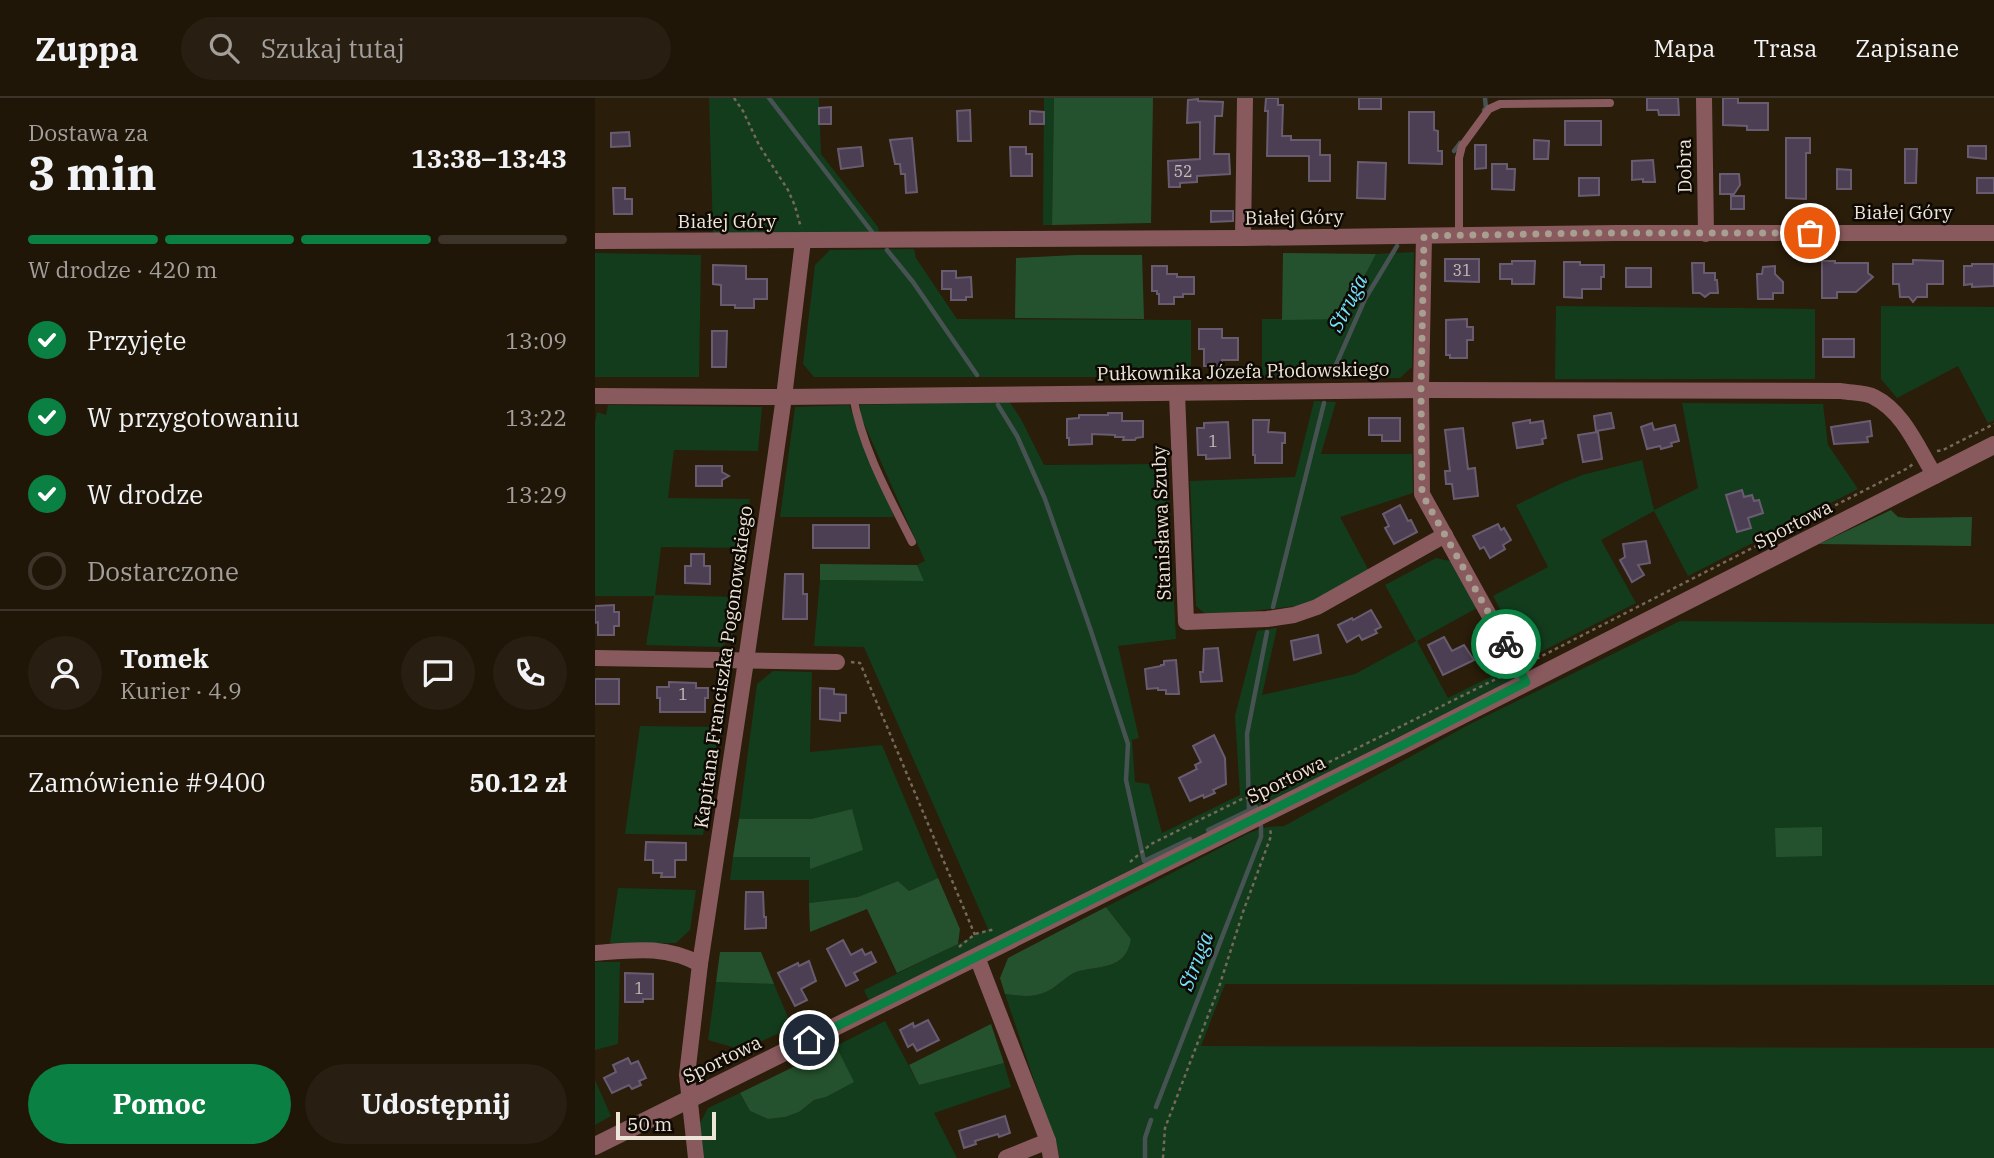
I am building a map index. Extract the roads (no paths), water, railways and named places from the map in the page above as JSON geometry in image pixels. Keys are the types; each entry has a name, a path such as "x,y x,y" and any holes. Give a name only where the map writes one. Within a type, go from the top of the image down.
{"street":[{"path":"1243,238 1245,98"},
{"name":"Dobra","path":"1704,98 1706,233"},
{"name":"Białej Góry","path":"595,241 1994,233"},
{"path":"1424,236 1422,494 1526,682"},
{"name":"Kapitana Franciszka Pogonowskiego","path":"696,1158 687,1075 700,964 746,661 803,241"},
{"name":"Pułkownika Józefa Płodowskiego","path":"595,396 783,397 1421,390 1841,391 1873,396 1896,414 1935,476"},
{"name":"Stanisława Szuby","path":"1177,393 1185,622 1267,619 1294,615 1317,607 1445,535"},
{"name":"Sportowa","path":"595,1146 1526,682 1994,445"},
{"path":"595,658 837,662"},
{"path":"595,953 660,950 684,956 700,964"},
{"path":"980,955 1048,1141 1051,1158"},
{"path":"1006,1158 1048,1141"}],"lane":[{"path":"1459,235 1459,158 1466,140 1489,109 1500,104 1610,103"},
{"path":"853,396 857,417 881,480 912,542"}],"waterway":[{"path":"769,98 872,232"},
{"name":"Struga","path":"1484,110 1485,98"},
{"name":"Struga","path":"1454,151 1460,143"},
{"name":"Struga","path":"1331,376 1365,299 1397,246"},
{"path":"887,250 913,282 977,375"},
{"name":"Struga","path":"1273,607 1324,403"},
{"path":"998,405 1017,436 1045,499 1128,744 1126,780 1144,861 1190,839"},
{"name":"Struga","path":"1249,810 1247,734 1267,632"},
{"path":"1208,830 1256,807"},
{"name":"Struga","path":"1156,1107 1261,837 1261,826"},
{"name":"Struga","path":"1145,1158 1145,1138 1151,1120"}]}
